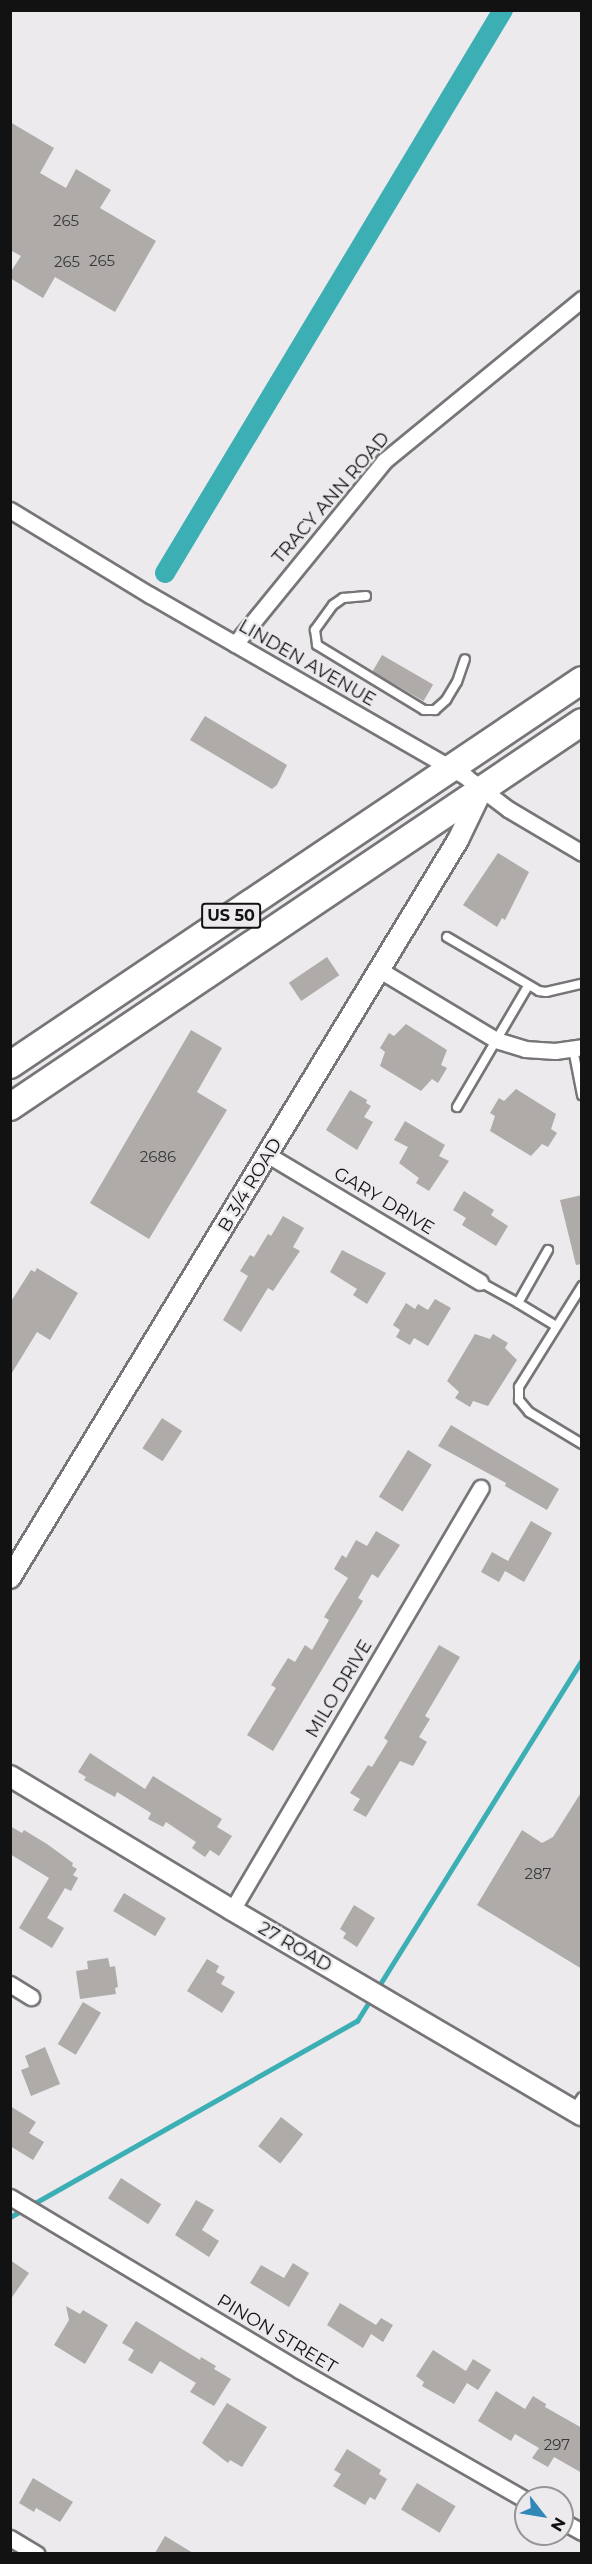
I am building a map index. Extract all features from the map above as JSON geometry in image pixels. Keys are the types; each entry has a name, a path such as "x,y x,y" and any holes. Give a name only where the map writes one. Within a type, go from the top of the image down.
{"highway":[{"name":"US 50","path":"10,1065 582,680"},
{"name":"US 50","path":"10,1107 582,722"}],"street":[{"name":"TRACY ANN ROAD","path":"235,644 384,461 582,299"},
{"name":"LINDEN AVENUE","path":"10,510 235,644 451,768 483,788 508,809 582,853"},
{"name":"B 3/4 ROAD","path":"10,1578 458,840 483,788"},
{"path":"378,969 496,1040 525,1049 555,1052 577,1048"},
{"name":"GARY DRIVE","path":"268,1155 480,1282"},
{"name":"MILO DRIVE","path":"231,1910 481,1488"},
{"name":"27 ROAD","path":"10,1776 231,1910 579,2107"},
{"path":"10,1984 31,1997"},
{"name":"PINON STREET","path":"10,2198 299,2370 514,2493"},
{"path":"10,2538 37,2553"}],"lane":[{"path":"366,596 344,597 333,605 315,630 317,645 424,710 435,711 446,700 457,682 465,659"},
{"path":"447,937 528,986 546,992 582,984"},
{"path":"457,1107 528,986"},
{"path":"577,1048 582,1095"},
{"path":"518,1303 548,1250"},
{"path":"480,1282 556,1326"},
{"path":"582,1286 519,1387 519,1400 529,1412 582,1443"}],"building":[{"path":"10,122 54,148 40,173 66,188 76,169 111,190 100,208 156,241 115,312 55,277 43,298 10,278 10,273 21,256 10,250"},
{"path":"382,655 433,684 424,701 372,671"},
{"path":"205,716 287,765 277,785 272,789 190,740"},
{"path":"498,853 529,872 505,920 502,918 497,927 463,905"},
{"path":"327,957 339,975 301,1001 289,983"},
{"path":"406,1024 447,1050 441,1065 447,1068 438,1083 432,1079 421,1091 380,1066 385,1052 380,1048 389,1033 394,1036"},
{"path":"191,1030 222,1048 197,1092 227,1110 149,1239 90,1203"},
{"path":"516,1089 556,1114 551,1129 557,1133 548,1147 542,1144 531,1156 490,1131 495,1116 490,1113 499,1098 504,1101"},
{"path":"350,1090 367,1100 366,1103 371,1106 364,1117 373,1122 357,1150 326,1130"},
{"path":"405,1121 445,1145 439,1156 449,1161 429,1191 416,1183 419,1178 399,1163 408,1147 394,1140"},
{"path":"464,1191 494,1210 491,1215 508,1226 496,1246 462,1225 466,1218 453,1210"},
{"path":"582,1195 582,1264 576,1265 560,1200"},
{"path":"283,1216 304,1228 293,1247 300,1251 273,1291 268,1288 241,1332 223,1320 248,1276 240,1271 250,1255 254,1257 268,1234 271,1236"},
{"path":"342,1250 386,1273 367,1304 353,1295 357,1289 330,1272"},
{"path":"37,1268 78,1293 50,1340 37,1332 10,1376 10,1303 31,1270 35,1272"},
{"path":"435,1299 451,1308 428,1346 414,1338 410,1345 396,1337 400,1330 393,1325 406,1303 415,1309 418,1304 428,1310"},
{"path":"475,1334 490,1339 493,1334 508,1343 505,1348 517,1360 488,1406 473,1401 470,1407 455,1398 459,1392 447,1381"},
{"path":"162,1418 182,1431 163,1461 142,1448"},
{"path":"451,1425 559,1489 547,1510 505,1486 506,1483 438,1446"},
{"path":"408,1450 432,1465 403,1511 379,1497"},
{"path":"531,1521 552,1533 524,1582 505,1571 499,1582 481,1572 492,1552 508,1561"},
{"path":"376,1531 400,1545 378,1578 372,1574 358,1598 363,1601 273,1751 247,1735 276,1688 271,1685 288,1658 295,1662 305,1645 312,1650 329,1620 324,1617 348,1578 334,1569 342,1555 346,1558 356,1540 367,1546"},
{"path":"439,1645 460,1657 425,1716 430,1719 419,1737 427,1742 413,1766 400,1761 366,1817 353,1810 360,1799 350,1793 368,1765 372,1767 388,1741 384,1738"},
{"path":"90,1753 145,1789 153,1776 222,1819 217,1827 232,1836 219,1856 210,1850 205,1857 192,1848 196,1842 166,1822 163,1827 148,1819 151,1813 117,1792 115,1797 84,1780 86,1777 78,1772"},
{"path":"582,1791 582,1969 477,1905 522,1830 542,1843 553,1837"},
{"path":"10,1826 22,1833 24,1830 47,1844 73,1863 72,1866 77,1869 73,1875 78,1878 71,1891 65,1888 47,1918 64,1928 52,1948 19,1928 49,1878 10,1854"},
{"path":"124,1893 166,1918 155,1936 113,1911"},
{"path":"354,1905 375,1918 357,1947 343,1938 346,1933 340,1929"},
{"path":"108,1958 110,1967 115,1966 118,1987 115,1988 116,1994 80,1999 76,1971 88,1969 87,1961"},
{"path":"207,1959 219,1966 216,1972 225,1977 221,1984 235,1992 222,2013 187,1991"},
{"path":"83,2002 101,2013 76,2055 58,2044"},
{"path":"45,2047 60,2084 31,2096 21,2070 29,2067 25,2056"},
{"path":"10,2106 36,2122 29,2133 44,2142 33,2160 10,2146"},
{"path":"281,2117 303,2134 280,2163 258,2146"},
{"path":"121,2178 161,2204 148,2224 108,2198"},
{"path":"196,2200 214,2210 202,2230 219,2241 209,2257 175,2235"},
{"path":"10,2260 29,2273 10,2300"},
{"path":"293,2263 309,2273 289,2307 250,2283 261,2265 284,2278"},
{"path":"340,2303 376,2325 381,2318 393,2325 383,2342 371,2334 363,2348 327,2325"},
{"path":"66,2306 80,2314 83,2310 108,2325 85,2364 54,2345 69,2320"},
{"path":"136,2321 200,2360 201,2357 216,2366 214,2369 231,2379 214,2406 190,2392 196,2383 160,2361 152,2374 128,2360 134,2350 122,2343"},
{"path":"433,2350 466,2371 473,2359 491,2370 478,2390 467,2383 454,2404 422,2386 424,2382 416,2376"},
{"path":"496,2391 525,2409 533,2396 546,2404 545,2407 582,2428 582,2473 554,2457 548,2467 532,2458 539,2448 515,2434 511,2441 478,2421"},
{"path":"227,2403 267,2427 242,2467 230,2460 228,2463 202,2443"},
{"path":"347,2449 381,2470 379,2474 387,2479 375,2500 370,2497 365,2505 333,2486 341,2474 334,2470"},
{"path":"33,2478 73,2502 60,2522 36,2508 34,2512 19,2503"},
{"path":"417,2483 456,2506 440,2533 401,2510"},
{"path":"165,2536 193,2553 155,2553"}],"waterway":[{"path":"165,573 503,10"},
{"path":"10,2217 357,2021 582,1659"}]}
